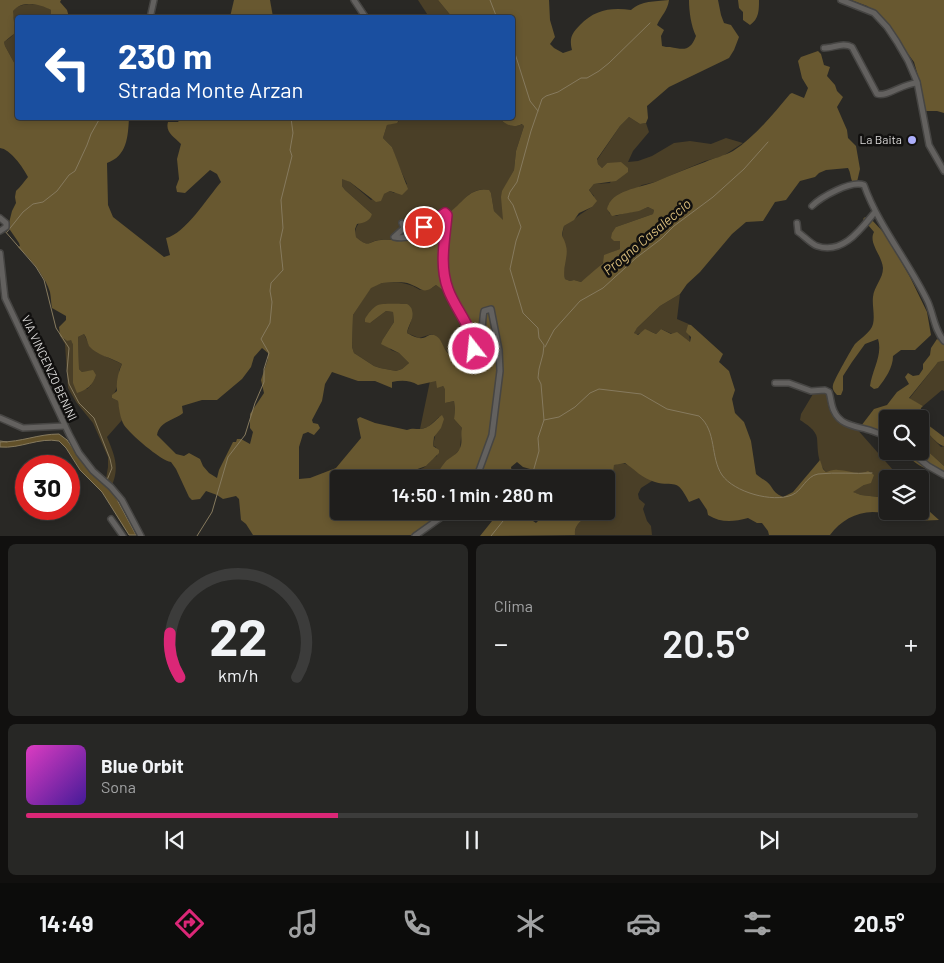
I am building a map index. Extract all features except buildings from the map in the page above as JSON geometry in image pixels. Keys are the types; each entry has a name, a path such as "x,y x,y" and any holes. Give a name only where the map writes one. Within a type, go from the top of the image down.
{"street":[{"path":"151,15 154,0"},
{"path":"354,0 364,15"},
{"path":"841,0 874,13 888,27 908,61 917,84 929,145 944,171"},
{"path":"824,48 848,45 852,47 864,66 877,94 886,94 908,84 917,84"},
{"path":"812,206 827,194 860,184 864,185 875,212 928,302 937,331 944,341"},
{"path":"797,223 798,232 817,246 836,246 851,239 875,212"},
{"path":"402,223 404,228 394,237 403,239 415,236 439,216 445,213 447,215 443,248 444,275 454,304 473,339 470,368 473,370 478,364 484,311 491,309 499,350 500,371 492,435 479,470"},
{"path":"0,218 6,223 6,227 0,231"},
{"name":"VIA VINCENZO BENINI","path":"0,253 5,298 65,426 79,453 93,471 122,500 141,536"},
{"path":"0,292 5,298"},
{"path":"775,383 789,383 811,391 829,392 836,416 842,421 879,435"},
{"path":"0,418 23,428 65,426"},
{"path":"921,460 944,474"},
{"path":"111,519 123,536"},
{"path":"415,536 437,520"}],"shaded area":[{"path":"0,0 61,0 60,2 67,10 68,15 51,15 51,10 31,4 21,5 13,11 15,33 4,42 15,64 15,120 129,120 127,139 122,151 114,160 107,163 108,205 113,217 164,257 170,255 166,238 181,230 221,182 217,174 210,170 185,193 177,192 176,187 179,179 177,159 181,144 171,134 167,126 168,122 178,122 180,120 399,120 397,123 387,125 383,138 392,147 408,189 402,195 390,191 384,194 381,201 376,202 350,182 342,179 342,186 345,190 372,214 366,221 357,224 355,229 356,237 364,243 412,238 430,224 448,214 467,196 483,189 489,190 491,193 494,211 503,220 502,191 514,170 516,151 524,126 522,124 509,125 501,120 515,120 515,15 450,15 438,0 549,0 550,20 555,37 550,44 563,53 572,50 571,39 577,28 585,20 597,13 610,9 631,10 644,3 669,0 666,10 657,25 664,30 661,36 662,46 680,49 689,47 696,36 689,9 689,0 718,0 724,23 731,25 739,37 734,50 729,58 669,87 647,106 648,118 646,123 640,124 629,117 620,126 597,159 598,164 602,168 607,163 621,162 628,168 628,172 616,181 594,184 589,190 597,201 592,207 579,213 574,220 564,226 562,235 567,250 564,270 565,279 581,282 603,263 604,255 620,249 620,241 614,241 611,238 616,227 653,214 654,210 648,207 639,211 612,216 607,209 614,198 627,191 733,151 763,125 790,94 792,93 804,98 808,88 802,78 798,61 801,57 818,51 821,54 824,65 830,67 827,76 843,97 837,107 847,130 848,138 856,146 860,169 857,182 853,183 848,168 826,170 815,177 800,181 786,200 775,202 763,221 746,222 732,234 680,294 660,306 634,333 638,335 645,329 656,334 661,329 671,334 677,332 690,342 691,337 686,332 688,325 691,325 723,354 719,362 729,371 735,390 732,399 735,413 744,422 751,441 756,474 779,495 783,497 793,492 820,460 826,472 835,470 857,473 868,471 874,475 871,483 853,492 879,497 879,513 867,512 853,516 840,524 830,535 769,535 762,523 757,523 748,518 727,521 713,518 708,515 699,498 689,502 685,494 675,484 662,484 651,481 625,463 614,465 614,470 530,470 517,462 511,467 512,470 439,470 460,448 462,428 454,419 454,401 445,403 445,389 443,386 437,388 436,381 418,385 402,381 392,382 392,388 375,381 358,381 332,372 325,384 322,401 312,420 320,428 314,435 308,432 303,434 299,447 299,479 310,478 330,470 330,520 435,520 413,535 253,535 241,520 239,499 236,496 223,499 206,491 200,499 192,500 171,462 153,452 127,429 120,413 118,401 112,398 112,395 117,391 119,371 122,364 92,349 84,334 78,337 79,369 82,372 93,370 96,375 89,387 77,393 73,383 73,345 71,340 67,341 60,336 59,327 66,320 66,316 52,308 50,292 45,280 18,247 20,246 19,243 8,227 16,203 16,191 28,177 20,164 8,152 0,148","holes":["382,283 407,283 423,290 428,290 436,285 451,296 466,328 459,335 453,353 449,354 437,336 431,334 421,338 407,333 413,316 412,308 407,304 380,304 372,309 367,315 365,322 370,323 386,311 393,312 394,322 381,344 399,353 409,363 396,371 374,366 354,353 352,347 353,315 371,288","262,348 268,353 268,359 261,380 264,393 250,414 250,428 253,432 250,444 241,439 233,442 217,478 209,473 200,459 189,453 184,456 176,454 157,435 164,424 183,413 182,406 202,400 217,400 242,379 251,367 254,357"]},
{"path":"234,0 270,0 273,15 230,15"},
{"path":"418,0 438,0 450,15 428,15"},
{"path":"738,0 759,0 757,17 750,25 743,20 743,12 739,8"},
{"path":"851,0 944,0 944,113 922,111 918,76 914,62 880,16 867,6"},
{"path":"29,4 43,5 51,10 51,15 15,15 15,25 13,10"},
{"path":"15,25 15,64 4,42 14,32"},
{"path":"629,117 640,124 646,123 649,132 633,151 628,162 652,156 674,143 690,141 711,144 726,138 743,143 723,156 705,161 655,182 642,185 608,205 609,213 616,216 648,207 654,210 653,214 616,227 620,249 613,252 590,276 581,282 570,281 565,279 564,276 564,226 592,207 594,196 589,190 594,184 610,183 621,163 607,163 602,168 597,160 620,126"},
{"path":"500,120 509,125 523,124 516,151 514,170 507,183 503,221 494,211 491,193 488,190 482,189 467,196 450,213 433,222 412,238 364,243 356,237 357,226 372,214 345,190 342,186 342,178 350,182 371,200 390,191 394,193 407,184 392,147 383,138 387,125 399,121"},
{"path":"865,217 870,218 886,235 910,277 927,312 931,335 915,350 901,350 893,356 892,365 888,373 878,388 874,389 870,386 878,357 878,339 865,344 843,376 843,390 841,395 837,395 833,388 836,377 855,344 872,327 874,293 883,272 882,263 874,245 874,232 863,219"},
{"path":"382,283 402,283 420,290 432,288 436,285 451,295 467,329 459,334 453,353 449,354 441,342 432,334 419,338 407,333 413,315 410,307 387,304 370,323 386,311 393,312 394,322 383,339 391,350 399,353 409,363 396,371 374,366 354,353 352,347 353,315 371,287"},
{"path":"680,294 677,319 691,325 688,325 690,342 661,329 656,334 648,331 636,335 634,333 660,306"},
{"path":"84,334 89,345 96,352 122,364 119,370 118,384 112,398 118,401 122,420 107,437 116,466 112,485 106,479 108,457 93,423 76,402 68,388 65,344 60,336 67,341 71,339 73,345 73,383 87,389 91,385 93,371 82,372 79,369 78,337"},
{"path":"937,339 944,344 944,361 938,362 909,398 923,406 921,410 879,410 879,436 861,426 874,409 887,405 897,392 909,384 905,377 908,373 913,376 919,375"},
{"path":"944,361 944,391 942,390 923,406 909,399 938,362"},
{"path":"430,381 436,381 445,388 445,403 454,401 454,419 462,428 460,449 452,458 445,462 439,470 416,470 428,465 437,456 436,447 433,446 439,417 428,427 420,429"},
{"path":"821,391 828,394 829,407 838,422 856,428 879,454 879,460 884,460 893,470 879,470 879,497 852,492 864,485 863,473 826,472 823,468 815,432 800,420 801,414 813,394"},
{"path":"442,415 444,419 441,428 434,437 433,446 439,450 439,453 426,466 415,470 331,470 336,468 361,438 357,419 360,417 375,423 407,430 426,428"},
{"path":"929,426 944,437 944,446 929,434"},
{"path":"59,434 67,440 78,455 70,455 59,441 52,440 0,447 0,442 16,441"},
{"path":"929,434 941,447 944,446 944,466 929,452"},
{"path":"929,452 944,466 944,477 922,467 913,460 929,460"},
{"path":"80,458 113,492 136,535 129,535 102,492 80,470"},
{"path":"620,463 632,467 652,481 641,488 638,494 639,499 645,504 643,509 651,526 652,535 575,535 576,527 582,520 615,520 614,465"},
{"path":"929,511 939,520 915,521 914,520 929,520"},
{"path":"491,520 532,520 536,523 539,520 582,520 576,527 575,535 480,536 492,521"}],"waterway":[{"path":"490,0 496,15"},
{"path":"534,470 539,451 538,438 544,420 541,384 538,378 544,345 539,338 538,328 523,313 510,269 521,227 513,205 508,198 517,182 542,99 581,78 587,78 599,71 650,23"},
{"path":"515,54 530,101 538,111"},
{"path":"7,232 23,212 33,204 43,202 57,191 69,175 75,171 99,120"},
{"path":"197,536 212,512 228,457 245,435 264,382 264,369 269,353 261,339 270,323 271,283 283,270 280,242 283,228 281,200 292,156 290,150 293,133 291,120"},
{"name":"Progno Casaleccio","path":"545,347 554,330 580,301 603,288 674,226 713,197 744,169 768,142"},
{"path":"4,230 36,267 44,280 56,328 69,348 67,371 69,384 79,403 94,418 110,459 112,468 107,480"},
{"path":"544,420 559,417 575,407 590,393 599,389 641,394 667,409 699,416 709,429 718,468 722,475 744,491 764,497 784,497 795,493 814,475 872,473"},
{"path":"0,441 7,442"},
{"path":"491,536 504,520"}],"place":[{"name":"La Baita","path":"912,140"}],"route":[{"path":"424,227 439,216 445,213 447,215 443,248 444,275 454,304 469,328 474,349"}]}
